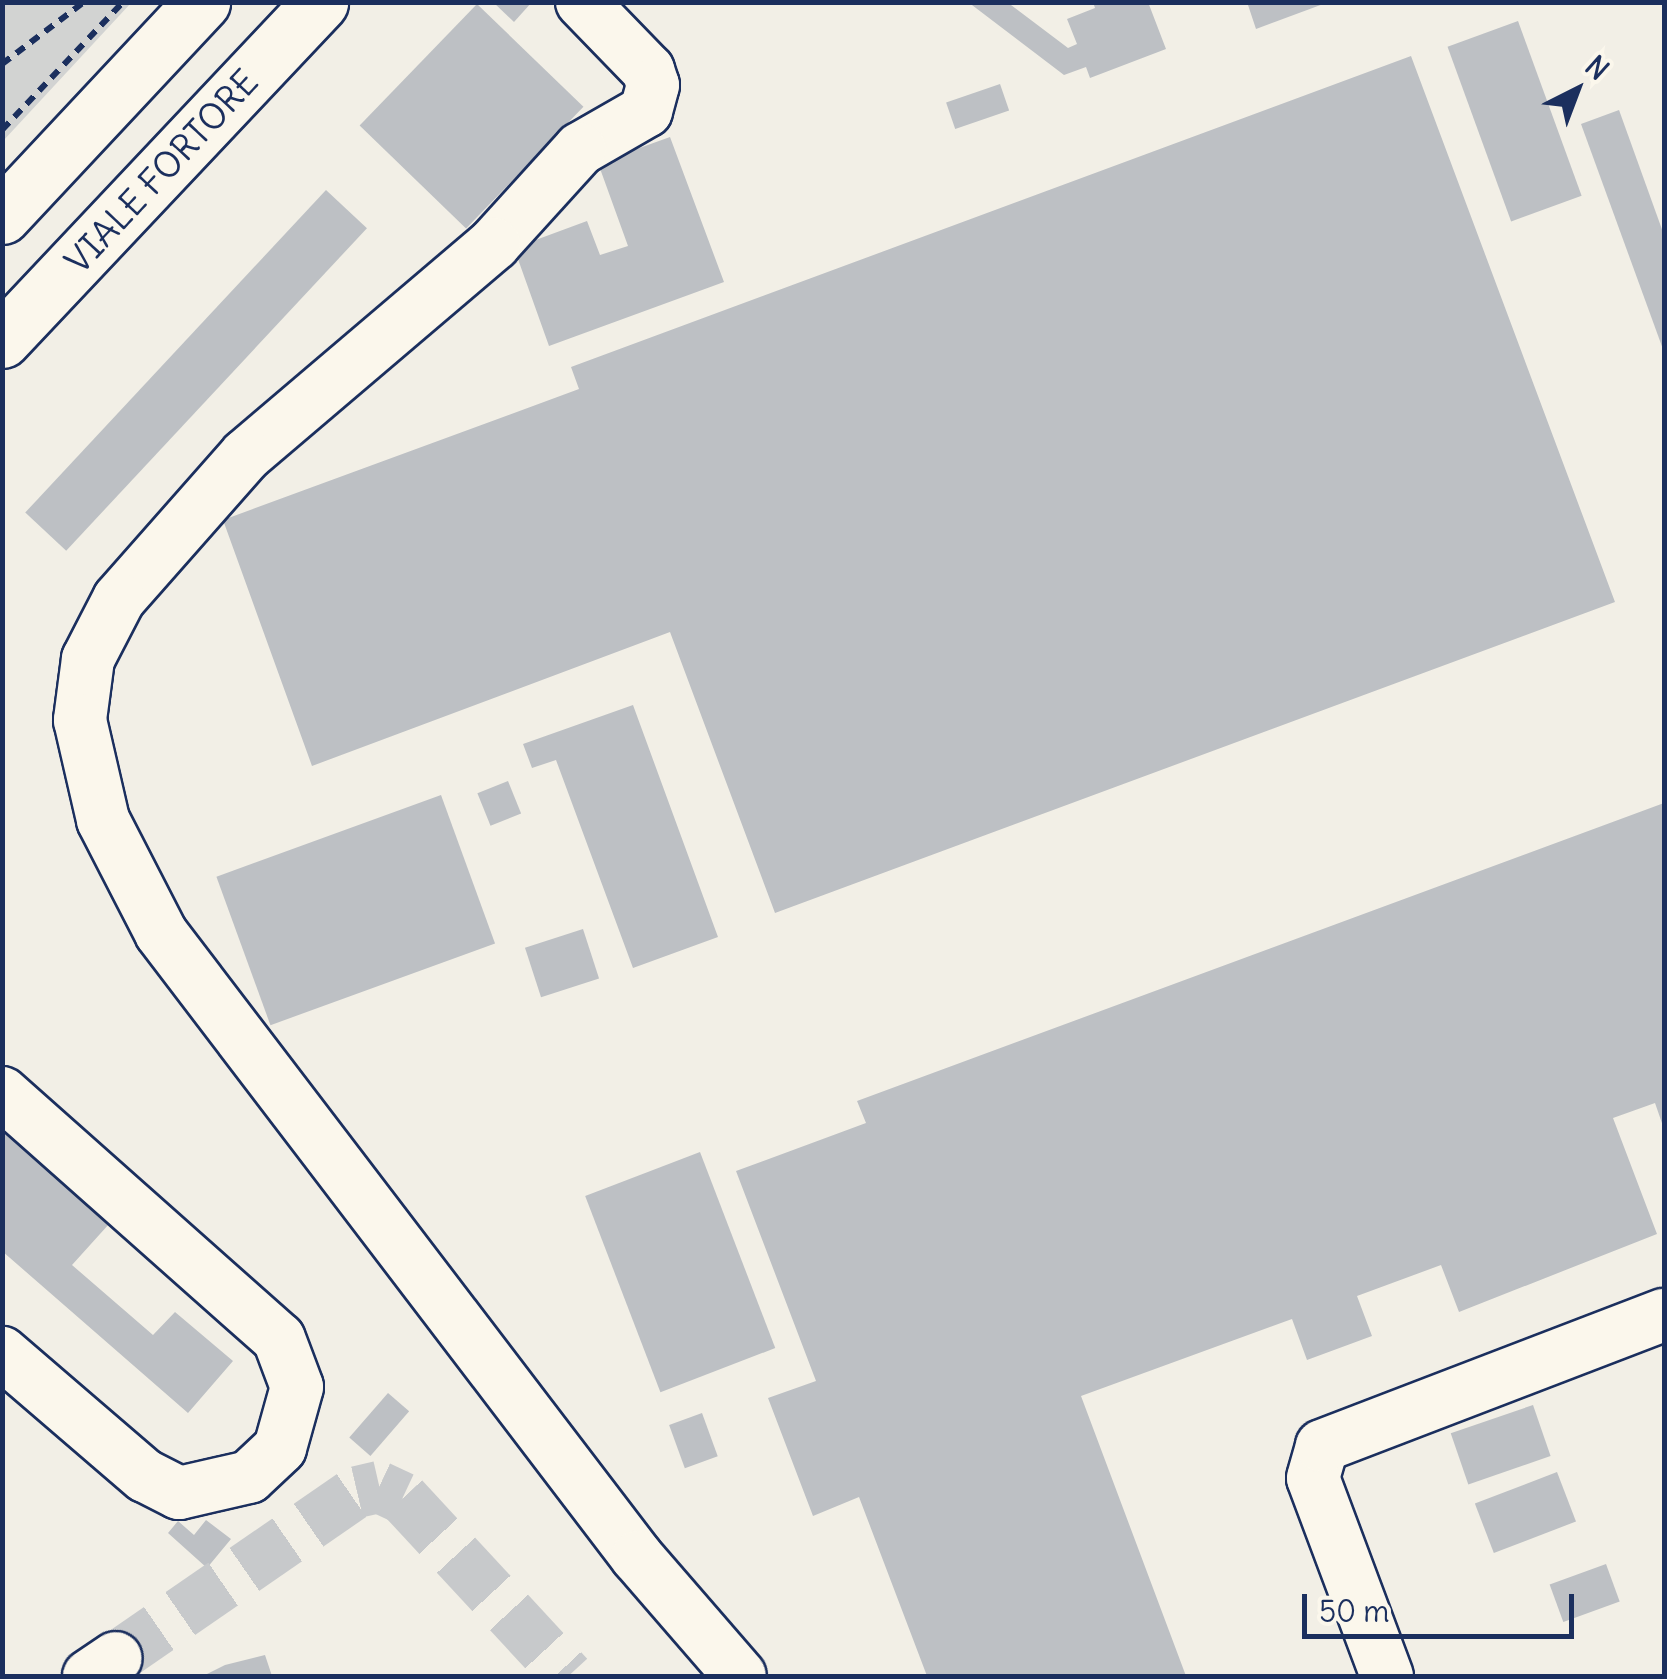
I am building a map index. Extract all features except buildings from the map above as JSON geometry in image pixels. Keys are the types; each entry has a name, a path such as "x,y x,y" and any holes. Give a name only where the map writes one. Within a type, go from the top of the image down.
{"main road":[{"path":"2,216 202,2"},
{"name":"VIALE FORTORE","path":"2,340 320,2"}],"lane":[{"path":"582,2 648,70 653,85 646,111 580,149 494,244 246,455 118,599 88,659 80,720 103,820 161,933 625,1541 740,1676"},
{"path":"2,1093 279,1339 298,1387 280,1448 249,1477 179,1493 145,1476 2,1353"},
{"path":"1388,1676 1313,1478 1322,1446 1664,1315"}],"path":[{"path":"2,64 84,2"},
{"path":"2,130 123,2"}],"shaded area":[{"path":"2,3 131,3 3,141"}],"tunnel":[{"path":"116,1658 357,1492 379,1487 403,1498 568,1676"}]}
